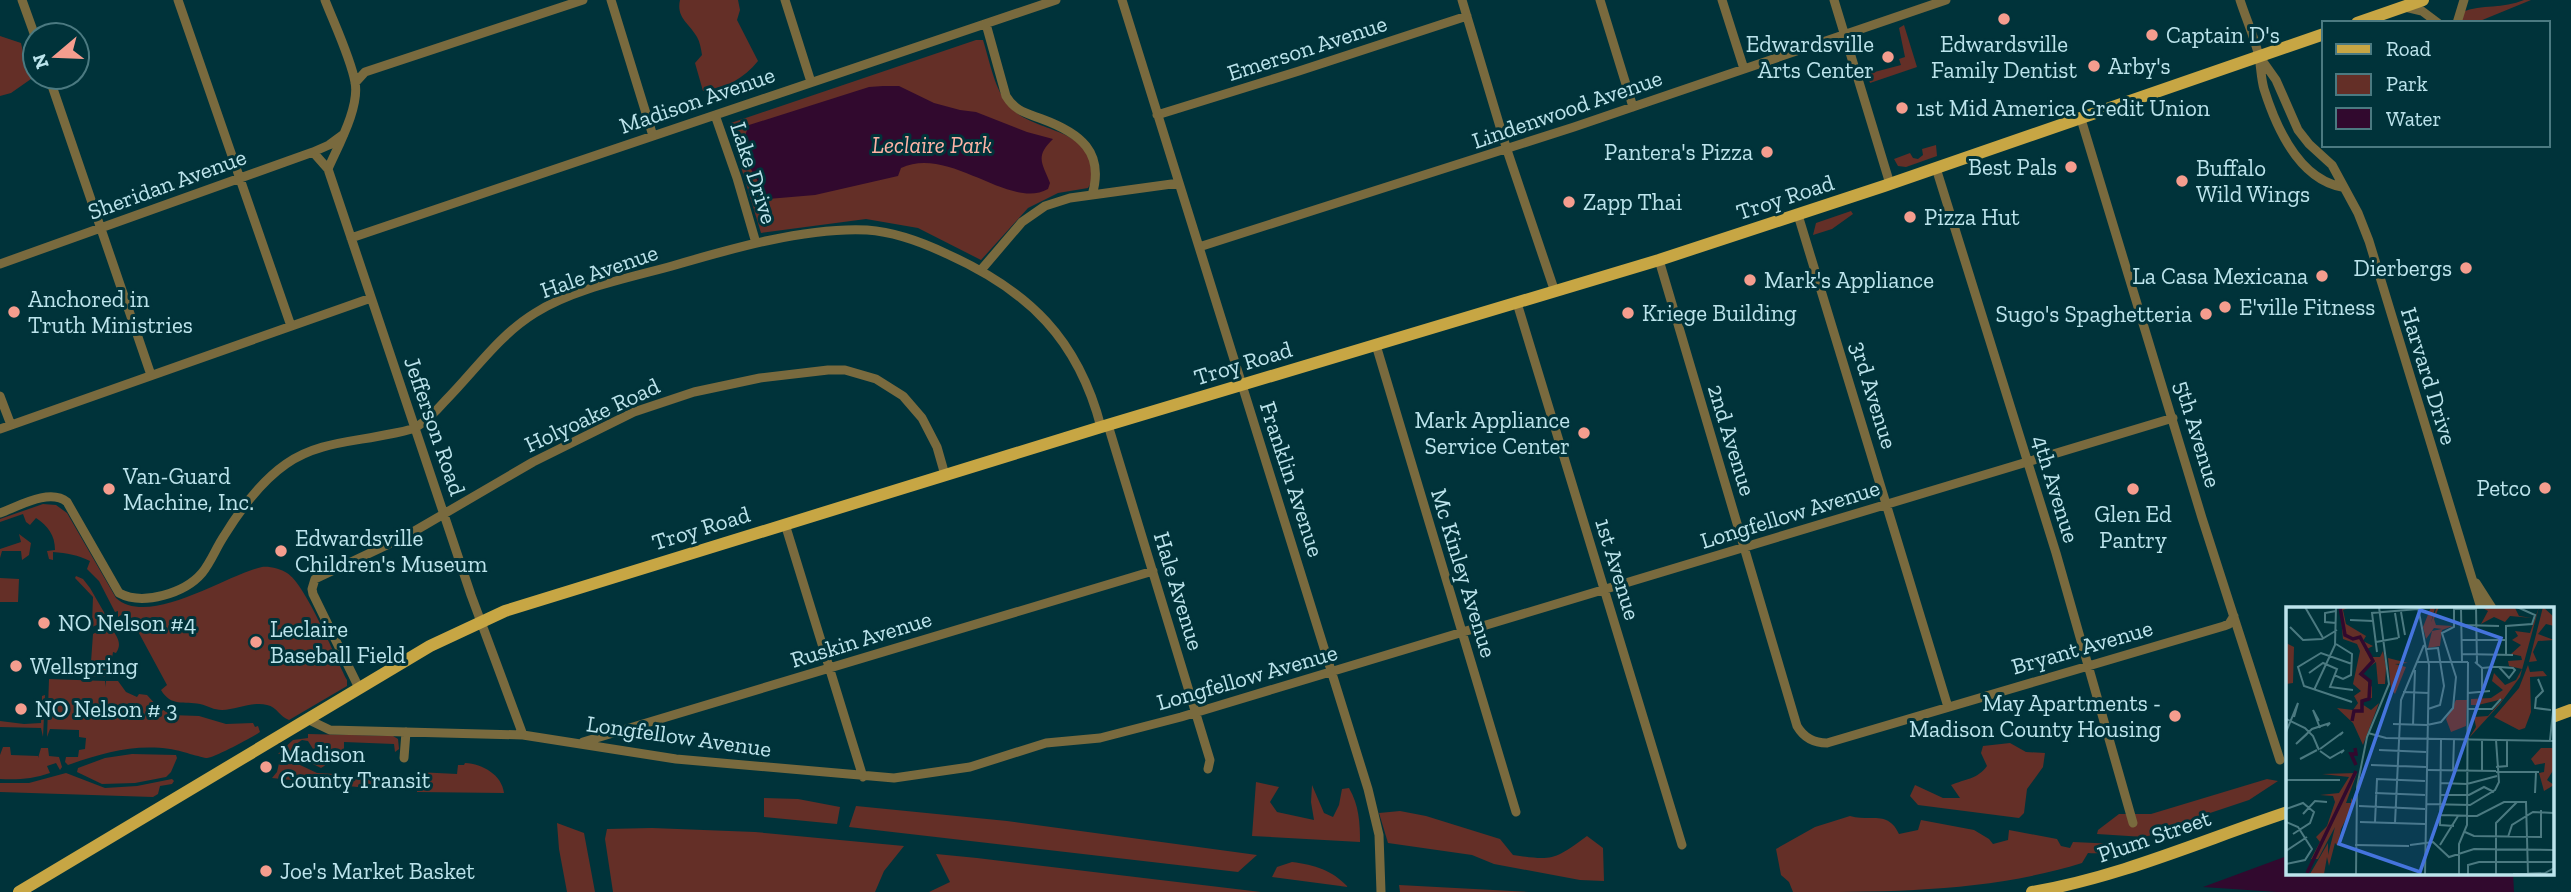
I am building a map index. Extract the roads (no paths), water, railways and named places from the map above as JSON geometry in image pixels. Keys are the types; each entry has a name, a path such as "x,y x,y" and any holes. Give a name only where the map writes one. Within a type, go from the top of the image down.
{"main road":[{"path":"2363,21 2423,0"},
{"name":"Troy Road","path":"19,892 430,646 505,611 1104,426 1659,260 1890,184 2322,35"},
{"path":"2554,716 2571,710"},
{"name":"Plum Street","path":"2032,892 2094,879 2286,812"}],"street":[{"path":"22,0 30,21"},
{"path":"178,0 291,326"},
{"path":"325,0 355,83 352,109 328,169"},
{"path":"355,83 365,72 583,0"},
{"path":"611,0 653,136"},
{"path":"785,0 811,82"},
{"name":"Madison Avenue","path":"351,238 1056,0"},
{"name":"Franklin Avenue","path":"1122,0 1375,815 1381,853 1381,892"},
{"path":"1462,0 1507,150 1555,292"},
{"path":"1600,0 1633,107"},
{"path":"1722,0 1744,69"},
{"path":"1834,0 1890,184"},
{"name":"Lindenwood Avenue","path":"1199,247 1507,150 1946,0"},
{"name":"Harvard Drive","path":"2240,0 2259,56 2264,89 2281,132 2294,153 2320,179 2342,187"},
{"path":"2458,21 2465,0"},
{"path":"2403,7 2422,11 2435,21"},
{"name":"Emerson Avenue","path":"1157,115 1467,16"},
{"path":"986,24 1006,96 1011,104 1024,113 1063,129 1091,151 1097,170 1092,195"},
{"name":"Harvard Drive","path":"2259,56 2276,80 2298,130 2332,165 2358,213 2369,241 2481,607"},
{"path":"54,91 151,376"},
{"name":"Lake Drive","path":"715,115 756,243"},
{"name":"5th Avenue","path":"2081,119 2280,760"},
{"name":"Sheridan Avenue","path":"0,264 313,152 344,134"},
{"name":"Jefferson Road","path":"313,152 328,169 444,514 523,735"},
{"name":"4th Avenue","path":"1936,168 1996,354 2133,823"},
{"path":"981,270 1022,222 1056,201 1179,183"},
{"name":"3rd Avenue","path":"1798,215 1948,707"},
{"name":"Hale Avenue","path":"0,513 57,496 67,502 120,593 127,597 152,598 183,586 202,573 239,514 272,474 288,462 321,447 415,428 457,390 504,337 536,312 570,297 756,243 847,230 885,232 937,249 981,270 1027,302 1055,329 1081,370 1104,426 1153,571 1210,760 1208,769"},
{"name":"2nd Avenue","path":"1659,260 1797,726 1806,737 1816,743"},
{"path":"0,429 371,298"},
{"name":"1st Avenue","path":"1517,303 1682,845"},
{"name":"Mc Kinley Avenue","path":"1376,345 1516,812"},
{"name":"Holyoake Road","path":"359,688 313,594 312,584 320,575 406,536 543,456 654,405 694,392 760,378 828,370 862,374 889,386 903,396 930,430 945,475"},
{"path":"0,396 10,425"},
{"name":"Longfellow Avenue","path":"307,719 330,730 523,735 676,759 863,777 894,778 947,772 993,761 1036,745 1100,738 1196,713 2173,418"},
{"path":"785,524 863,777"},
{"name":"Ruskin Avenue","path":"581,743 1153,571"},
{"name":"Harvard Drive","path":"2473,579 2492,607"},
{"name":"Bryant Avenue","path":"1816,743 1828,743 2224,626 2229,624 2234,616"},
{"path":"404,758 406,732"}],"water":[{"path":"899,86 934,103 976,112 1053,139 1042,156 1050,183 1048,189 1033,193 1016,192 959,170 920,163 901,168 898,176 815,195 768,199 748,164 743,141 749,125 869,87"},
{"path":"2286,856 2286,874 2513,874 2514,892 2277,892 2203,887"}],"place":[{"name":"Edwardsville Family Dentist","path":"2004,19"},
{"name":"Captain D's","path":"2152,35"},
{"name":"Edwardsville Arts Center","path":"1888,57"},
{"name":"Arby's","path":"2094,66"},
{"name":"1st Mid America Credit Union","path":"1902,108"},
{"name":"Pantera's Pizza","path":"1767,152"},
{"name":"Best Pals","path":"2071,167"},
{"name":"Buffalo Wild Wings","path":"2182,181"},
{"name":"Zapp Thai","path":"1569,202"},
{"name":"Pizza Hut","path":"1910,217"},
{"name":"Dierbergs","path":"2466,268"},
{"name":"La Casa Mexicana","path":"2322,276"},
{"name":"Mark's Appliance","path":"1750,280"},
{"name":"E'ville Fitness","path":"2225,307"},
{"name":"Anchored in Truth Ministries","path":"14,312"},
{"name":"Kriege Building","path":"1628,313"},
{"name":"Sugo's Spaghetteria","path":"2206,314"},
{"name":"Mark Appliance Service Center","path":"1584,433"},
{"name":"Petco","path":"2545,488"},
{"name":"Van-Guard Machine, Inc.","path":"109,489"},
{"name":"Glen Ed Pantry","path":"2133,489"},
{"name":"Edwardsville Children's Museum","path":"281,551"},
{"name":"NO Nelson #4","path":"44,623"},
{"name":"Leclaire Baseball Field","path":"256,642"},
{"name":"Wellspring","path":"16,666"},
{"name":"NO Nelson # 3","path":"21,709"},
{"name":"May Apartments - Madison County Housing","path":"2175,716"},
{"name":"Madison County Transit","path":"266,767"},
{"name":"Joe's Market Basket","path":"266,871"}],"park label":[{"name":"Leclaire Park","path":"932,145"}]}
